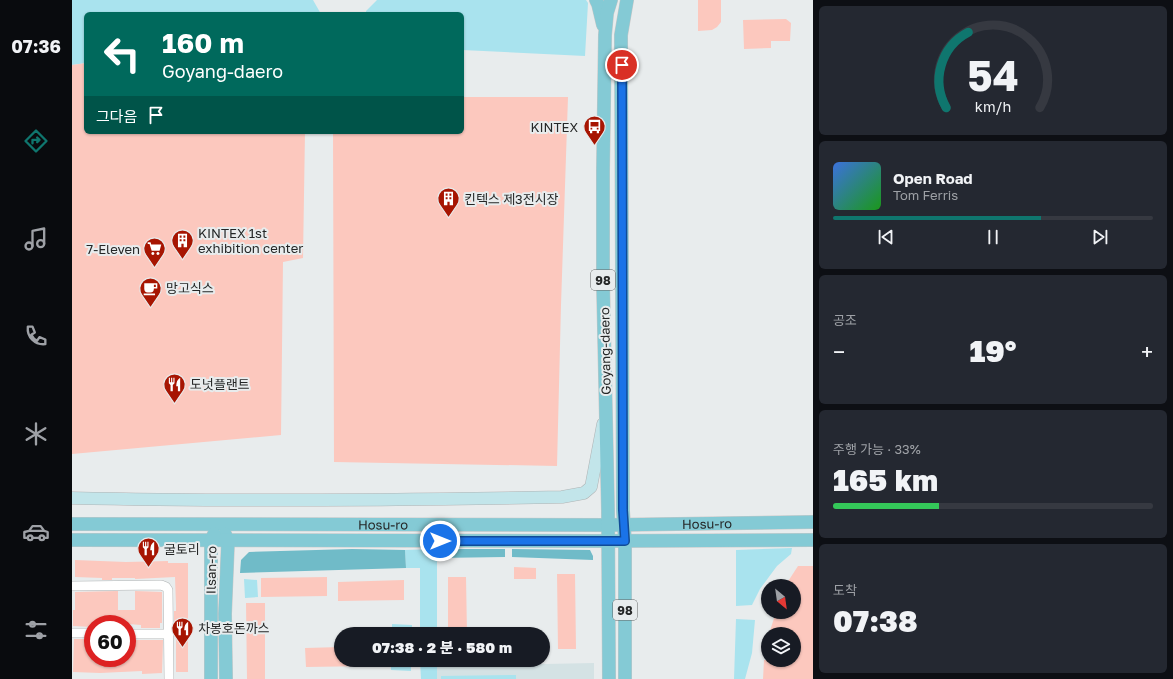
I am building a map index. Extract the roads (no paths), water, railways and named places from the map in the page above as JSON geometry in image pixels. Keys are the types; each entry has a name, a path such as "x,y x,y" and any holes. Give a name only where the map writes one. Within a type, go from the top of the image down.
{"main road":[{"path":"596,0 605,35"},
{"name":"Goyang-daero","path":"609,679 603,179 605,35 607,14 611,0"},
{"name":"Goyang-daero","path":"625,679 625,541 623,525 622,35 626,0"},
{"path":"72,498 196,500 412,500 562,497 584,493 591,487 606,408"},
{"name":"Hosu-ro","path":"72,524 623,525 813,522"},
{"path":"138,540 141,534 145,532 177,531 179,528 174,524"},
{"name":"Ilsan-ro","path":"210,679 211,541 220,524"},
{"name":"Ilsan-ro","path":"220,524 228,541 225,608 226,679"},
{"name":"Hosu-ro","path":"72,540 813,540"},
{"path":"211,587 215,580 219,580 219,599 225,608"}],"street":[{"path":"72,586 161,585 166,587 168,590 169,679"},
{"path":"72,633 84,634"},
{"path":"136,634 168,634"}],"place":[{"name":"KINTEX","path":"594,146"},
{"name":"킨텍스 제3전시장","path":"449,218"},
{"name":"KINTEX 1st exhibition center","path":"183,260"},
{"name":"7-Eleven","path":"155,268"},
{"name":"망고식스","path":"151,308"},
{"name":"도넛플랜트","path":"174,404"},
{"name":"굴토리","path":"148,568"},
{"name":"차봉호돈까스","path":"182,648"}]}
